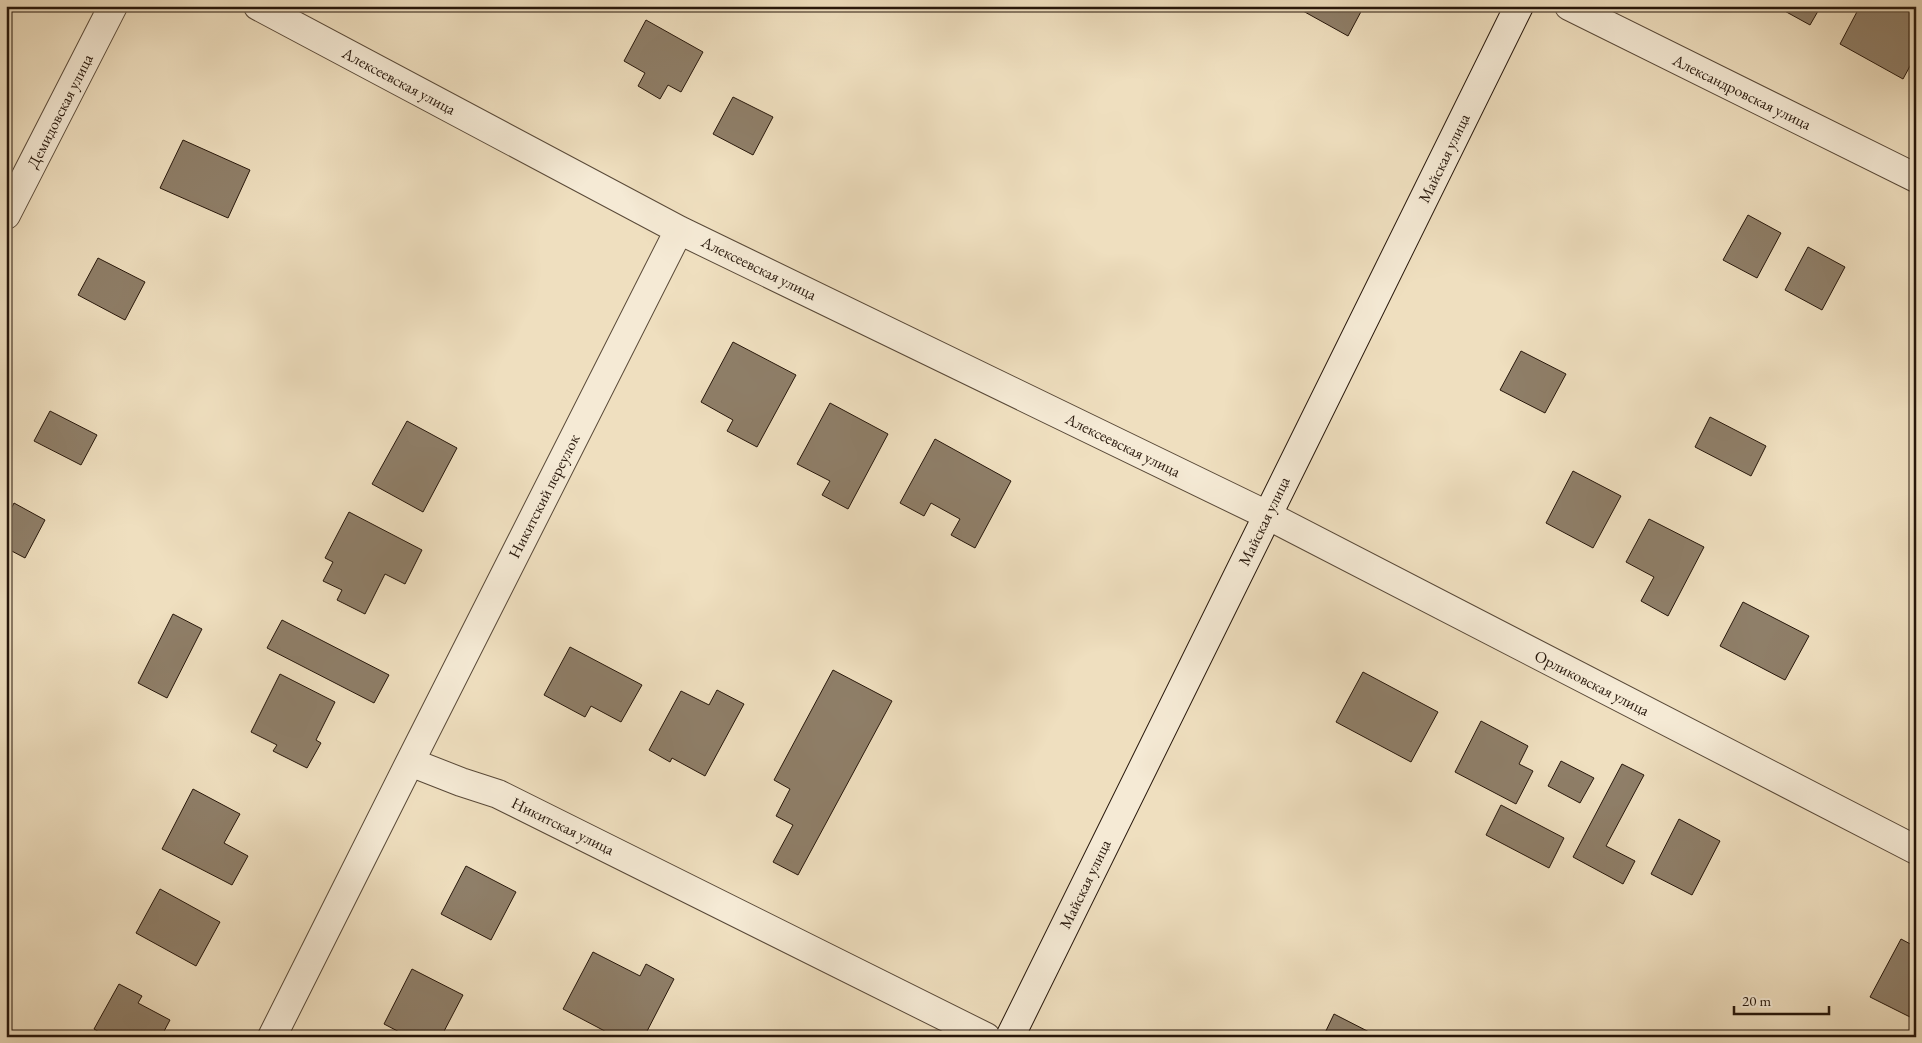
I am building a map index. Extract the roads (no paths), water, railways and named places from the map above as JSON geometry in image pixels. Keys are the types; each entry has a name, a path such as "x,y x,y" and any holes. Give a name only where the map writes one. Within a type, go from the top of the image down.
{"street":[{"name":"Демидовская улица","path":"6,215 113,6"},
{"name":"Алексеевская улица","path":"258,6 679,230 1267,515"},
{"name":"Майская улица","path":"1010,1037 1519,6"},
{"name":"Александровская улица","path":"1569,6 1916,178"},
{"name":"Никитский переулок","path":"410,762 679,230"},
{"name":"Орликовская улица","path":"1267,515 1916,850"},
{"path":"272,1037 410,762"},
{"name":"Никитская улица","path":"410,762 498,794 986,1037"}]}
